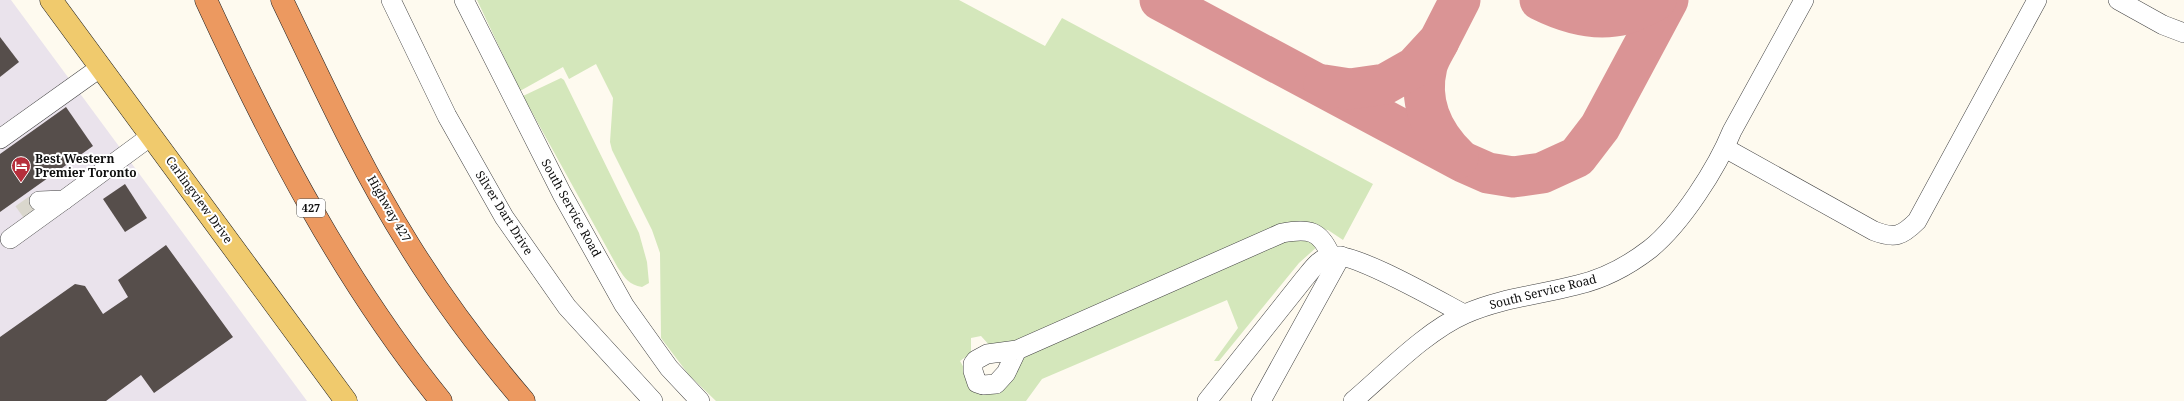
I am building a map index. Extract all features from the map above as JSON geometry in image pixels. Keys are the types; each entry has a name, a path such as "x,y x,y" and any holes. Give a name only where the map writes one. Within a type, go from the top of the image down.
{"highway":[{"name":"427","path":"206,0 268,129 325,233 351,276 441,401"},
{"name":"Highway 427","path":"282,0 326,92 372,181 409,245 459,319 524,401"}],"main road":[{"name":"Carlingview Drive","path":"51,0 346,401"}],"street":[{"name":"Silver Dart Drive","path":"391,0 447,116 504,217 567,307 654,401"},
{"name":"South Service Road","path":"464,0 562,194 624,305 669,368 700,401"},
{"name":"South Service Road","path":"1353,401 1432,334 1464,314 1501,300 1578,285 1611,274 1650,249 1671,228 1697,193 1725,148 1732,130 1804,0"},
{"path":"1725,148 1874,231 1886,235 1898,236 1908,230 1917,221 2038,0"},
{"path":"2118,0 2163,25 2184,33"},
{"path":"0,139 100,67"},
{"path":"5,242 151,136"},
{"path":"39,201 64,200"},
{"path":"5,242 20,214"},
{"path":"1017,350 1282,233 1295,231 1314,233 1325,241 1336,256"},
{"path":"1207,401 1319,262 1336,256 1357,260 1464,314"},
{"path":"1262,401 1336,256"}],"shaded area":[{"path":"0,0 11,0 307,401 0,401"}],"green space":[{"path":"477,0 959,0 1045,46 1062,18 1373,184 1343,240 1328,230 1303,227 1025,341 991,347 981,336 971,338 971,353 960,361 973,384 993,391 1023,358 1269,244 1304,236 1318,246 1299,263 1219,361 1214,361 1238,328 1227,300 1042,379 1026,401 716,401 689,375 661,338 660,253 652,230 612,150 610,142 613,98 596,64 569,79 563,67 520,91"},
{"path":"561,78 564,80 639,233 647,262 649,283 642,287 631,283 625,278 618,268 523,96"}],"building":[{"path":"0,37 19,62 0,77"},
{"name":"Best Western Premier Toronto","path":"66,107 93,146 0,212 0,154"},
{"path":"125,184 147,218 125,232 103,199"},
{"path":"166,245 233,337 154,393 141,375 106,401 0,401 0,337 75,284 85,286 103,314 128,297 118,280"}],"taxiway":[{"path":"1160,0 1463,162 1488,173 1513,177 1542,173 1577,157 1600,127 1668,0"},
{"path":"1324,85 1350,89 1385,84 1415,67 1439,41 1460,0"},
{"path":"1540,0 1560,9 1592,17 1614,16 1629,13 1656,0"},
{"path":"1439,41 1427,66 1424,92 1426,105 1434,128 1458,158"}],"tunnel":[{"path":"21,214 39,201"}],"place":[{"name":"Best Western Premier Toronto","path":"21,183"}]}
